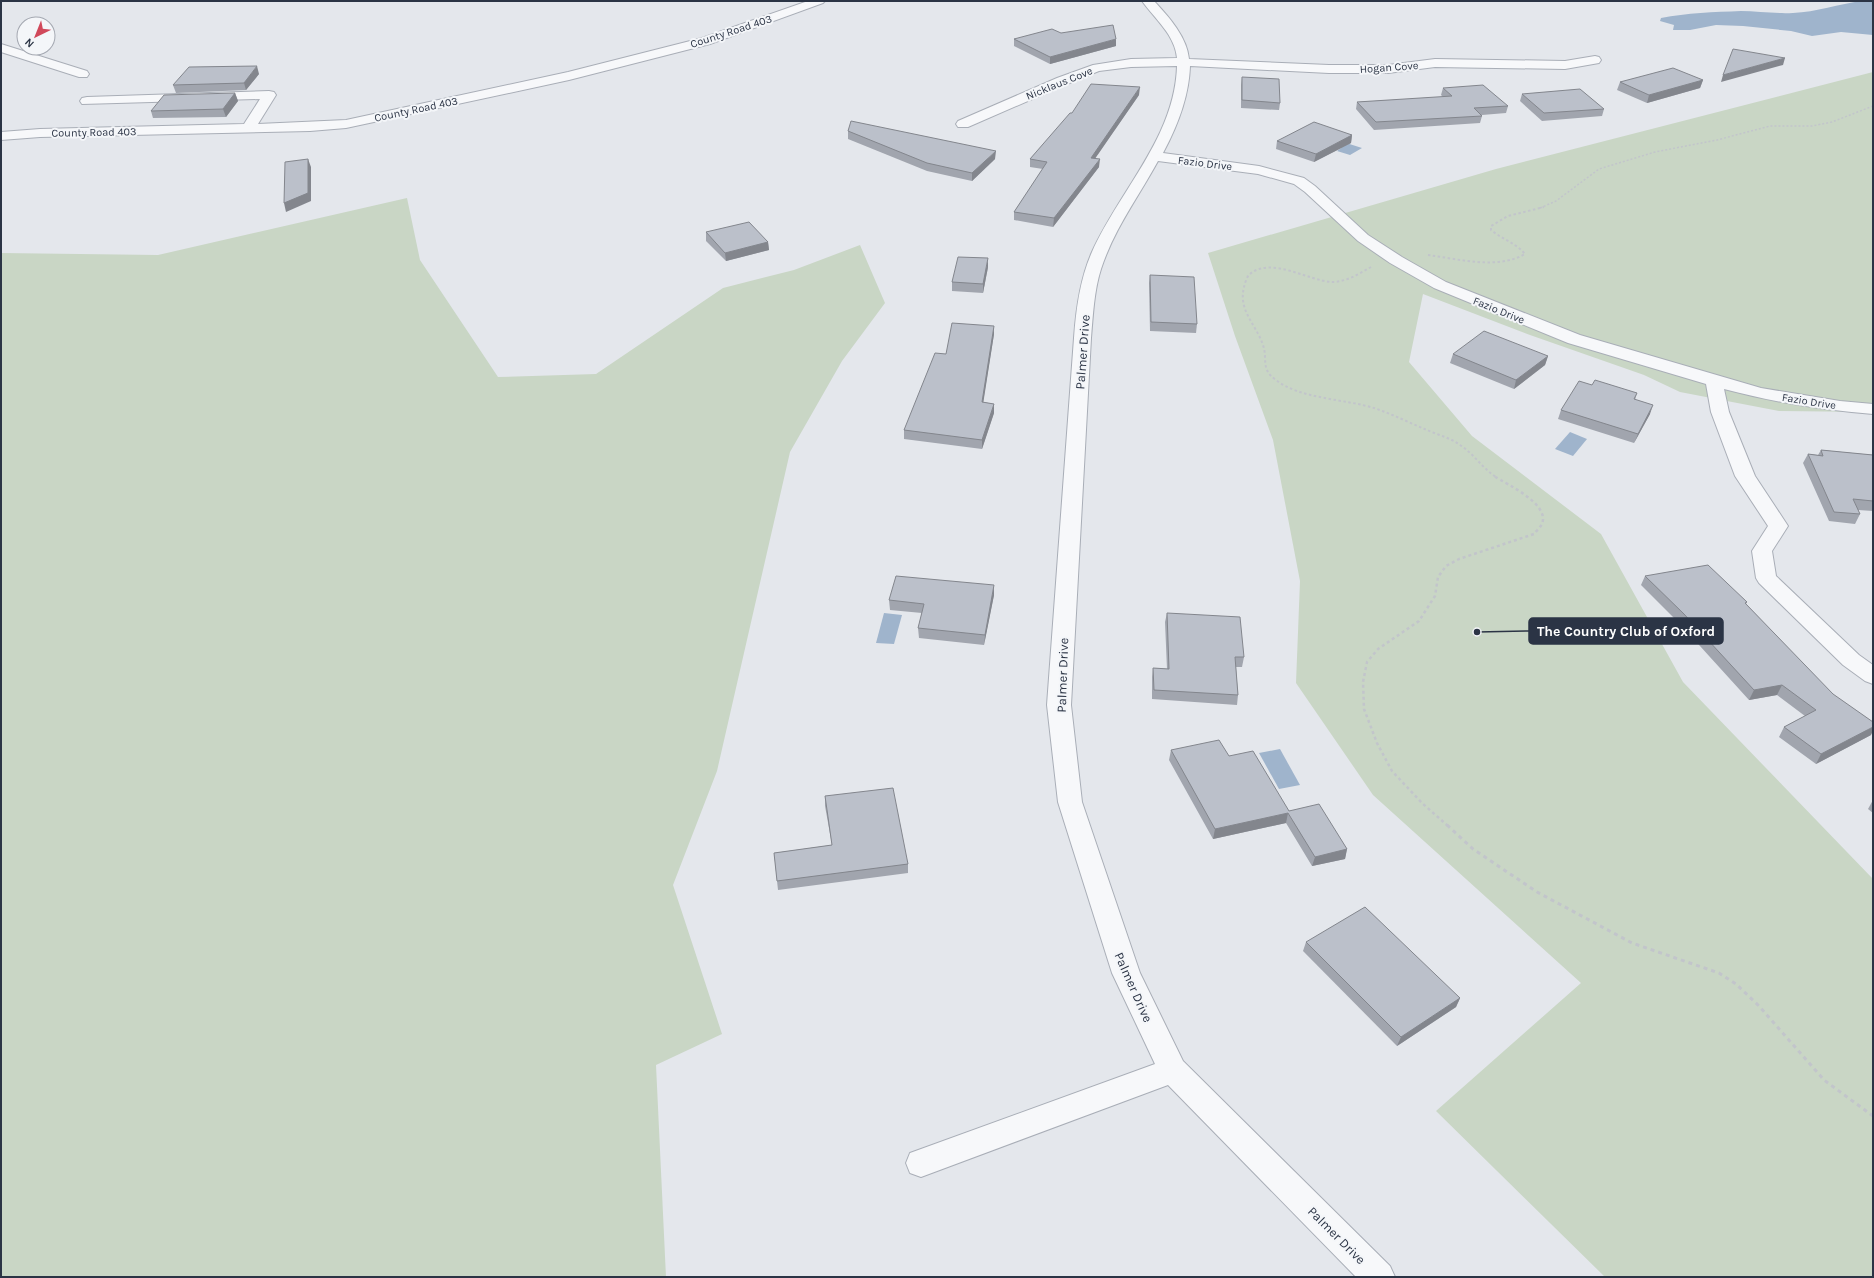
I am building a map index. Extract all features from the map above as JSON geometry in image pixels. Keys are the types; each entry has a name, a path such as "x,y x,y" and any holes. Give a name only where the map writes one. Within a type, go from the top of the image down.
{"street":[{"name":"County Road 403","path":"1,136 40,133 310,127 346,124 569,76 706,41 819,1"},
{"name":"Palmer Drive","path":"1148,1 1160,14 1174,35 1182,52 1183,62 1179,101 1160,145 1109,232 1099,252 1089,283 1083,318 1083,340 1059,706 1070,802 1126,973 1173,1070 1379,1277"},
{"path":"1,48 83,74"},
{"name":"Hogan Cove","path":"1183,62 1330,69 1373,69 1435,63 1566,65 1595,60"},
{"name":"Nicklaus Cove","path":"963,124 1062,81 1097,68 1131,63 1183,62"},
{"path":"87,101 268,95 248,129"},
{"name":"Fazio Drive","path":"1153,156 1259,170 1299,181 1310,189 1363,238 1396,260 1440,286 1574,339 1759,393 1797,400 1873,409"},
{"path":"1714,381 1720,412 1745,476 1778,526 1762,551 1766,578 1851,660 1873,676"},
{"path":"921,1163 1173,1070"}],"path":[{"path":"1423,255 1482,261 1515,260 1525,254 1521,249 1496,235 1491,230 1491,226 1497,220 1544,207 1556,201 1599,169 1655,152 1717,140 1770,126 1812,126 1832,122 1873,106"},
{"path":"1375,265 1353,278 1340,281 1311,279 1278,267 1268,267 1253,271 1246,278 1242,297 1247,316 1259,333 1265,348 1264,365 1271,376 1282,385 1293,390 1374,408 1458,443 1468,449 1490,474 1528,497 1539,506 1543,517 1542,528 1534,534 1459,559 1446,566 1438,577 1435,596 1419,621 1378,649 1367,662 1363,682 1364,709 1377,743 1392,771 1422,803 1473,849 1537,892 1632,943 1719,973 1736,984 1759,1006 1824,1080 1873,1116"}],"green space":[{"path":"1873,72 1873,412 1779,411 1680,392 1644,375 1530,335 1423,294 1409,362 1472,436 1601,534 1683,682 1873,879 1873,1277 1605,1277 1436,1111 1581,983 1373,795 1296,683 1300,581 1273,440 1235,336 1208,253 1496,169"},
{"path":"407,198 420,260 498,377 596,374 723,288 794,270 860,245 885,303 842,361 790,452 717,771 673,885 722,1034 656,1065 666,1277 1,1277 1,253 158,255"}],"water":[{"path":"1862,1 1873,1 1873,35 1841,32 1812,36 1791,31 1716,25 1690,30 1673,30 1674,25 1660,21 1661,18 1671,16 1711,12 1741,11 1793,13 1819,10"},
{"path":"1340,141 1362,148 1350,155 1337,151 1341,148 1333,145"},
{"path":"1570,432 1587,439 1573,456 1555,449"},
{"path":"884,613 902,615 894,644 876,643"},
{"path":"1280,749 1300,785 1279,789 1259,753"}],"building":[{"path":"1113,25 1116,39 1050,57 1014,39 1052,29 1061,33"},
{"path":"1733,49 1785,58 1723,75"},
{"path":"257,66 244,83 173,85 189,67"},
{"path":"1673,68 1703,80 1649,95 1620,82"},
{"path":"1242,77 1279,79 1280,103 1242,100"},
{"path":"1091,84 1140,87 1091,158 1100,159 1054,218 1014,212 1047,162 1030,159 1070,113 1072,113"},
{"path":"1483,85 1508,106 1474,108 1482,116 1376,122 1357,102 1452,96 1443,88"},
{"path":"1580,89 1604,109 1544,113 1522,94"},
{"path":"235,93 223,109 151,111 164,95"},
{"path":"851,121 996,151 972,173 927,163 848,131"},
{"path":"1314,122 1352,135 1316,154 1277,141"},
{"path":"308,159 308,193 284,203 285,162"},
{"path":"749,222 768,242 725,253 706,232"},
{"path":"958,257 988,258 983,284 952,282"},
{"path":"1150,275 1194,277 1197,324 1151,322"},
{"path":"952,323 994,326 982,402 994,404 982,440 904,430 935,353 946,354"},
{"path":"1484,331 1548,356 1516,380 1453,354"},
{"path":"1595,380 1637,393 1634,399 1653,405 1638,434 1561,410 1579,381 1592,385"},
{"path":"1821,450 1873,455 1873,501 1853,499 1860,514 1834,512 1808,454 1823,456"},
{"path":"1708,565 1747,602 1745,603 1833,694 1873,722 1873,727 1821,754 1784,727 1816,710 1782,685 1754,690 1684,614 1645,576"},
{"path":"896,576 994,585 985,635 918,628 924,604 889,600"},
{"path":"1167,613 1240,617 1244,657 1235,657 1238,695 1154,690 1153,668 1169,669"},
{"path":"1219,740 1229,756 1253,751 1289,811 1319,804 1347,849 1315,857 1288,813 1215,829 1171,750"},
{"path":"893,788 908,864 777,881 774,853 832,845 825,796"},
{"path":"1365,907 1460,998 1401,1037 1306,942"}],"place":[{"name":"The Country Club of Oxford","path":"1477,632"}]}
